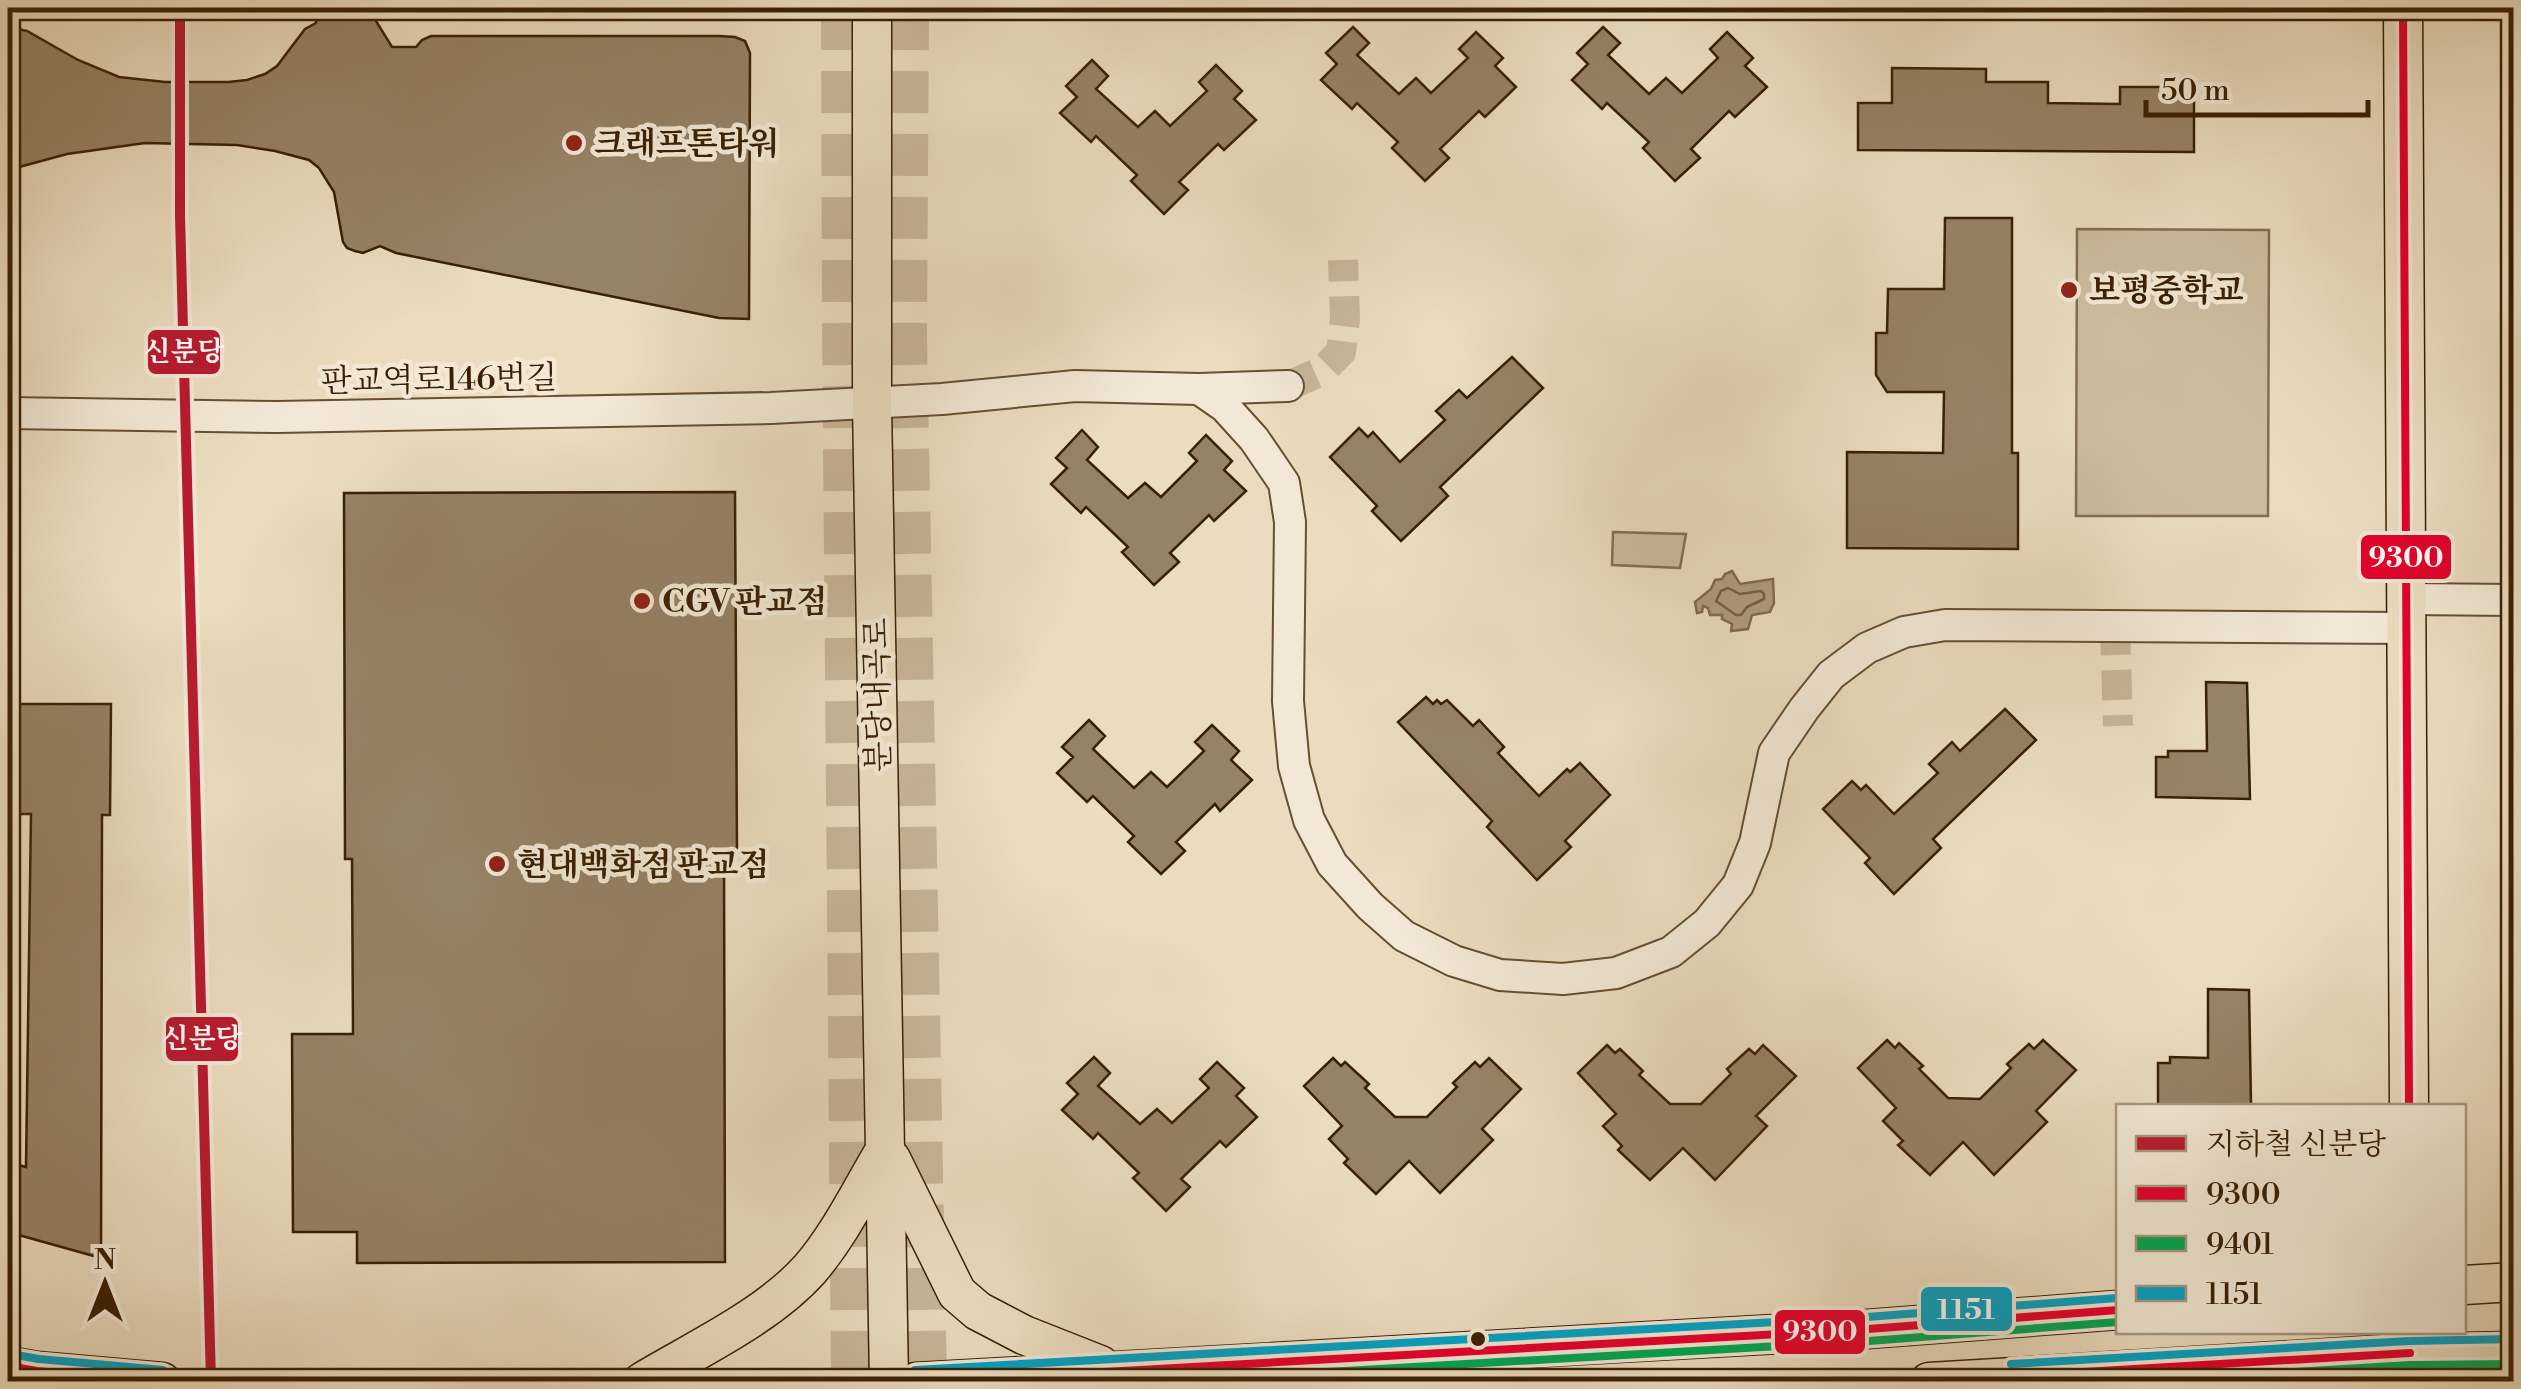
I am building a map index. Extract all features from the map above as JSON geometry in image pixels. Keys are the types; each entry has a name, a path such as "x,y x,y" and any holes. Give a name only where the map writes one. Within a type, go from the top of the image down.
{"main road":[{"name":"분당내곡로","path":"872,8 872,404 889,1382"},
{"path":"2402,8 2409,1104"},
{"path":"886,1148 957,1293 978,1311 1024,1335 1112,1370"},
{"path":"642,1382 751,1317 807,1272 826,1249 886,1148"},
{"path":"2466,1285 2514,1282"},
{"path":"916,1382 1848,1330 2116,1310"},
{"path":"1929,1382 2514,1352"},
{"path":"8,1366 162,1382"}],"street":[{"name":"판교역로146번길","path":"8,413 277,417 872,404 1075,386 1288,386"},
{"path":"1199,389 1225,407 1254,439 1284,482 1290,522 1288,701 1294,766 1309,820 1332,864 1404,936 1454,961 1500,976 1564,979 1616,974 1671,952 1707,923 1738,886 1755,843 1774,753 1831,676 1867,648 1904,632 1944,625 2407,614 2514,600"}],"shaded area":[{"path":"2077,229 2269,230 2268,516 2076,516"},
{"path":"1613,532 1686,534 1680,568 1612,565"}],"water":[{"path":"1732,571 1740,584 1773,579 1774,603 1770,612 1752,615 1748,629 1731,631 1732,624 1722,615 1710,615 1703,606 1702,612 1697,613 1695,602 1711,589 1715,580"}],"building":[{"name":"크래프톤타워","path":"317,8 368,8 392,47 416,47 431,36 719,36 745,41 750,53 749,319 719,318 396,253 380,246 363,253 355,251 343,242 334,192 319,168 309,160 275,151 237,145 145,143 67,154 8,170 8,27 27,31 78,60 119,77 228,82 247,80 277,66 305,29 316,23"},
{"path":"1353,27 1369,43 1357,55 1399,94 1416,78 1431,93 1468,58 1459,49 1476,32 1503,58 1495,66 1516,87 1485,117 1479,111 1440,149 1449,158 1425,181 1392,148 1398,142 1357,103 1352,109 1321,80 1337,64 1326,53"},
{"path":"1603,27 1620,43 1608,55 1649,94 1666,78 1682,93 1718,58 1710,49 1727,32 1753,58 1745,66 1767,87 1735,117 1729,111 1691,149 1700,158 1675,181 1643,148 1649,142 1607,103 1602,109 1572,80 1588,64 1577,53"},
{"path":"1092,60 1108,76 1096,89 1138,127 1155,111 1170,126 1207,91 1199,82 1216,65 1242,91 1234,99 1256,120 1224,150 1218,144 1179,182 1188,190 1164,214 1131,181 1137,175 1096,136 1091,142 1060,113 1077,97 1066,86"},
{"path":"1892,68 1986,69 1986,82 2048,82 2048,103 2120,104 2120,87 2194,87 2194,152 1858,150 1858,103 1892,103"},
{"path":"1945,218 2012,218 2012,453 2018,453 2018,549 1847,548 1847,452 1943,453 1944,392 1887,392 1876,375 1876,333 1887,333 1888,289 1944,289"},
{"path":"1512,357 1543,388 1440,487 1448,496 1401,541 1372,511 1377,506 1330,457 1359,428 1368,437 1373,432 1400,462 1445,420 1436,411 1459,390 1467,398"},
{"path":"1082,430 1098,447 1087,460 1128,498 1145,483 1161,497 1197,461 1189,453 1206,435 1232,461 1224,470 1246,491 1214,521 1209,515 1170,553 1179,562 1154,585 1122,552 1128,547 1086,507 1081,513 1051,484 1067,468 1056,458"},
{"path":"735,492 737,854 724,854 725,1262 357,1263 357,1232 293,1232 292,1034 353,1034 352,859 345,859 344,493"},
{"path":"2206,682 2247,683 2250,799 2156,797 2156,757 2168,757 2168,751 2207,751"},
{"path":"1426,697 1433,704 1447,700 1473,726 1479,720 1504,747 1498,753 1539,796 1567,769 1570,772 1580,763 1610,795 1565,841 1571,847 1537,880 1487,827 1492,821 1398,722"},
{"path":"8,704 111,704 110,815 102,815 101,1258 8,1232 8,1162 26,1167 31,814 8,814"},
{"path":"2005,709 2036,740 1933,839 1941,848 1894,894 1865,863 1870,858 1823,809 1852,781 1861,790 1866,785 1894,814 1938,773 1929,764 1952,742 1960,751"},
{"path":"1089,720 1105,736 1093,749 1134,788 1151,772 1167,787 1204,751 1195,742 1212,725 1239,751 1231,760 1252,780 1220,811 1215,804 1176,842 1185,851 1161,874 1128,842 1134,836 1093,796 1087,802 1057,773 1073,757 1062,747"},
{"path":"2208,989 2249,990 2251,1104 2158,1104 2158,1063 2170,1063 2170,1057 2208,1058"},
{"path":"1887,1040 1895,1048 1899,1043 1948,1098 1980,1099 2011,1068 2007,1064 2029,1044 2034,1049 2043,1040 2076,1070 2036,1111 2047,1122 1994,1175 1963,1142 1930,1175 1898,1145 1903,1141 1883,1121 1896,1108 1858,1068"},
{"path":"1607,1045 1615,1053 1620,1049 1643,1071 1639,1075 1670,1104 1701,1104 1731,1074 1727,1069 1749,1049 1755,1054 1763,1045 1796,1076 1756,1116 1767,1126 1715,1180 1683,1148 1650,1180 1618,1150 1622,1146 1603,1126 1616,1114 1578,1073"},
{"path":"1094,1057 1110,1073 1098,1086 1140,1124 1157,1109 1172,1123 1209,1088 1200,1079 1217,1062 1244,1088 1236,1096 1257,1117 1226,1147 1220,1141 1181,1179 1190,1187 1166,1211 1133,1178 1139,1173 1098,1133 1093,1139 1062,1110 1078,1094 1067,1083"},
{"path":"1333,1058 1341,1066 1345,1062 1369,1084 1365,1088 1395,1117 1427,1117 1475,1062 1480,1067 1489,1058 1521,1089 1482,1129 1493,1140 1440,1193 1409,1161 1376,1194 1344,1163 1348,1159 1329,1139 1342,1126 1304,1086"}],"tunnel":[{"path":"842,8 852,1382"},
{"path":"908,8 906,338 926,1382"},
{"path":"1288,386 1322,371 1341,352 1345,319 1343,260"},
{"path":"2115,625 2118,726"}],"metro line":[{"name":"신분당","path":"180,8 180,216 211,1382"}],"transit line":[{"name":"9300","path":"2403,8 2409,1104"},
{"name":"1151","path":"915,1370 1867,1317 2116,1298"},
{"name":"9300","path":"925,1382 1868,1329 2116,1310"},
{"name":"9401","path":"1150,1382 1869,1341 2116,1322"},
{"name":"1151","path":"2011,1364 2409,1341 2514,1339"},
{"name":"9300","path":"2014,1376 2410,1353"},
{"name":"1151","path":"10,1354 163,1370"},
{"name":"9401","path":"2133,1382 2410,1365 2514,1364"},
{"name":"9300","path":"8,1366 156,1382"}],"place":[{"name":"크래프톤타워","path":"574,143"},
{"name":"보평중학교","path":"2069,290"},
{"name":"CGV 판교점","path":"642,601"},
{"name":"현대백화점 판교점","path":"497,864"}]}
